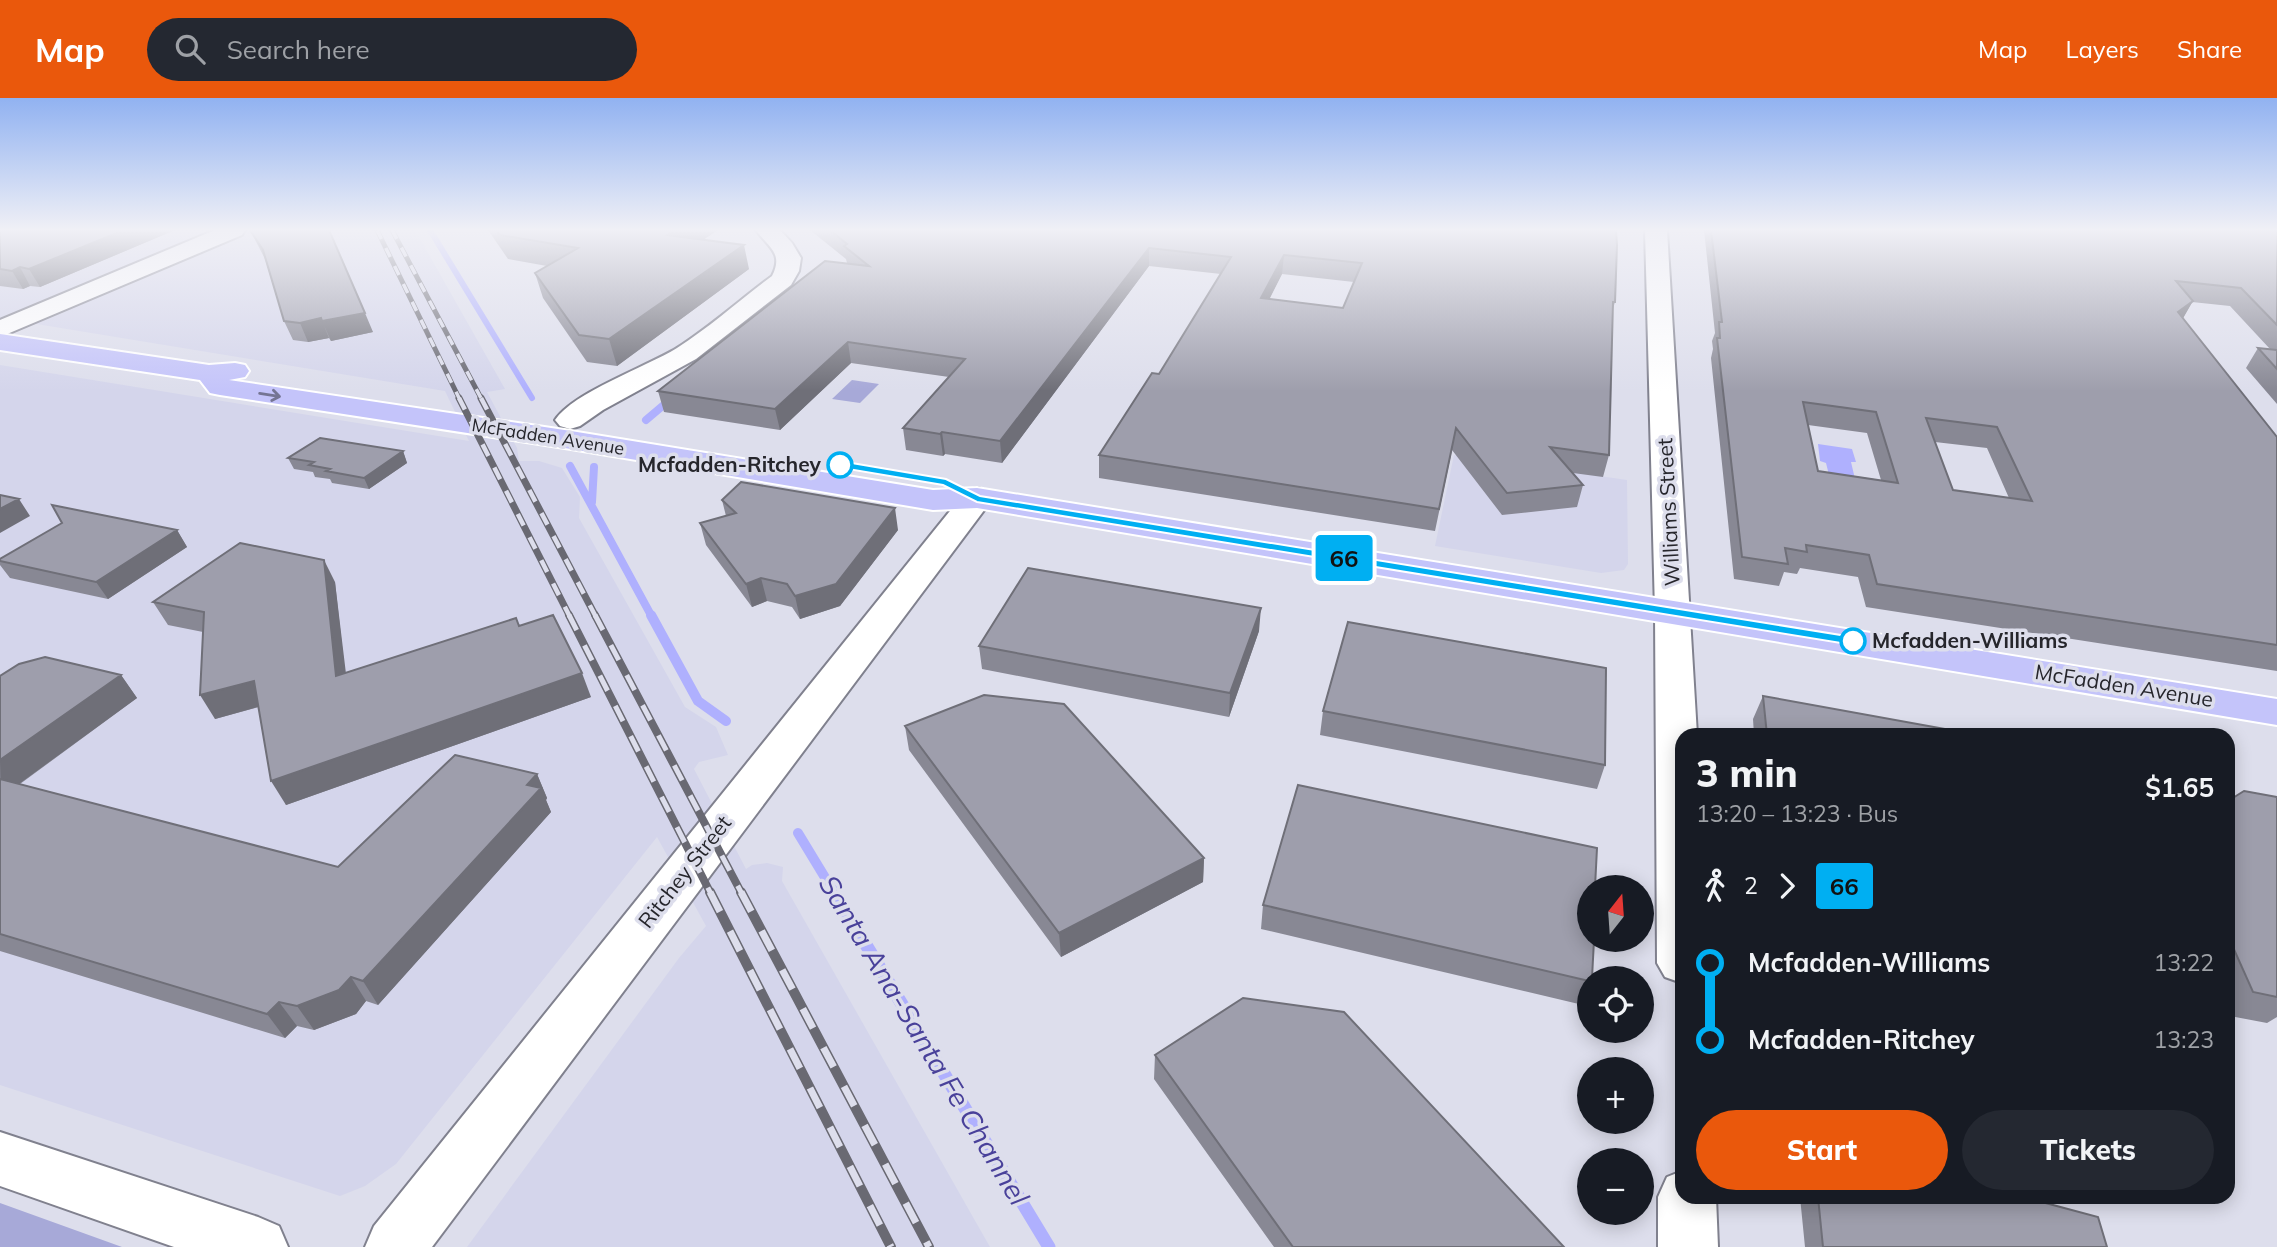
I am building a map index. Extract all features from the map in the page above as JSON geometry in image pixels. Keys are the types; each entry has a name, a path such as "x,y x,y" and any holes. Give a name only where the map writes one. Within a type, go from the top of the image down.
{"main road":[{"name":"McFadden Avenue","path":"0,342 209,373 248,370 570,420 946,482 977,498"},
{"name":"McFadden Avenue","path":"209,373 220,387 571,440 933,500 977,498 2277,712"}],"street":[{"path":"0,329 107,284"},
{"path":"570,420 593,404 687,353 779,284"},
{"name":"Williams Street","path":"1658,284 1676,728"},
{"name":"Ritchey Street","path":"395,1247 977,498"},
{"path":"0,1159 258,1247"},
{"path":"1687,1204 1688,1247"}],"shaded area":[{"path":"0,284 445,284 505,389 487,392 517,448 519,461 539,461 562,468 580,497 579,518 685,707 716,727 728,755 699,762 694,769 746,869 752,865 767,863 783,867 782,881 990,1247 467,1247 679,958 706,926 657,837 396,1164 365,1186 340,1196 0,1085 0,365 469,441 445,391 0,318"},
{"path":"852,380 879,384 860,403 832,399"},
{"path":"1818,444 1852,449 1856,462 1851,462 1855,479 1829,475 1826,463 1820,461"},
{"path":"1454,455 1627,480 1628,564 1624,570 1601,573 1435,546"},
{"path":"0,1203 122,1247 0,1247"}],"building":[{"path":"273,284 352,284 365,313 322,321 321,318 300,323 284,321"},
{"path":"543,284 689,284 609,339 579,335"},
{"path":"796,284 1122,284 1000,441 903,428 965,359 848,342 775,409 658,391"},
{"path":"1215,284 1269,284 1261,298 1343,308 1353,284 1616,284 1609,455 1550,447 1583,485 1507,493 1456,428 1439,509 1099,455 1152,373 1159,374"},
{"path":"1717,284 2178,284 2193,301 2178,312 2277,437 2277,645 1877,584 1869,555 1806,545 1807,552 1785,548 1788,564 1742,557 1717,338 1720,338 1719,322 1722,322","holes":["1803,402 1876,412 1898,483 1818,471","1926,418 1997,427 2032,501 1953,490"]},
{"path":"2200,284 2277,284 2277,325 2241,288"},
{"path":"2258,348 2277,350 2277,369"},
{"path":"320,438 403,451 364,478 326,471 330,469 309,465 314,462 288,458"},
{"path":"741,482 895,508 836,584 795,596 787,584 761,578 746,584 700,523 736,513 722,500"},
{"path":"0,495 19,499 0,509"},
{"path":"52,505 177,530 96,582 0,561 62,523"},
{"path":"240,543 324,560 336,676 516,618 519,626 553,615 582,673 271,781 254,681 200,695 204,612 153,602"},
{"path":"1028,568 1261,608 1230,693 979,646"},
{"path":"1348,622 1606,668 1605,765 1323,711"},
{"path":"45,657 121,675 0,760 0,676 19,664"},
{"path":"984,695 1064,704 1204,858 1059,933 905,726"},
{"path":"1763,696 1939,728 1766,728"},
{"path":"455,755 537,774 527,785 541,788 363,981 351,977 339,990 297,1006 279,1002 267,1014 0,934 0,779 338,867"},
{"path":"1298,785 1597,848 1596,875 1577,875 1577,952 1593,952 1593,966 1577,966 1577,978 1263,905"},
{"path":"2244,791 2277,797 2277,997 2253,992 2235,952 2235,797"},
{"path":"1243,998 1344,1012 1564,1247 1293,1247 1155,1055"},
{"path":"1819,1204 2049,1204 2098,1217 2107,1247 1823,1247"}],"waterway":[{"name":"Santa Ana-Santa Fe Channel","path":"463,284 532,398"},
{"path":"646,420 672,398"},
{"name":"Santa Ana-Santa Fe Channel","path":"570,466 652,617"},
{"path":"592,502 594,467"},
{"name":"Santa Ana-Santa Fe Channel","path":"651,615 698,701 726,721"},
{"name":"Santa Ana-Santa Fe Channel","path":"798,833 835,894"},
{"name":"Santa Ana-Santa Fe Channel","path":"834,892 1049,1247"}],"railway":[{"path":"403,284 460,399"},
{"path":"420,284 482,400"},
{"path":"481,398 596,617"},
{"path":"460,399 570,617"},
{"path":"569,615 711,894"},
{"path":"595,615 742,894"},
{"path":"710,892 891,1247"},
{"path":"741,892 929,1247"}],"bus line":[{"name":"66","path":"840,465 946,482 977,498 1025,507 1853,641"}],"place":[{"name":"Mcfadden-Ritchey","path":"840,465"},
{"name":"Mcfadden-Williams","path":"1853,641"}]}
